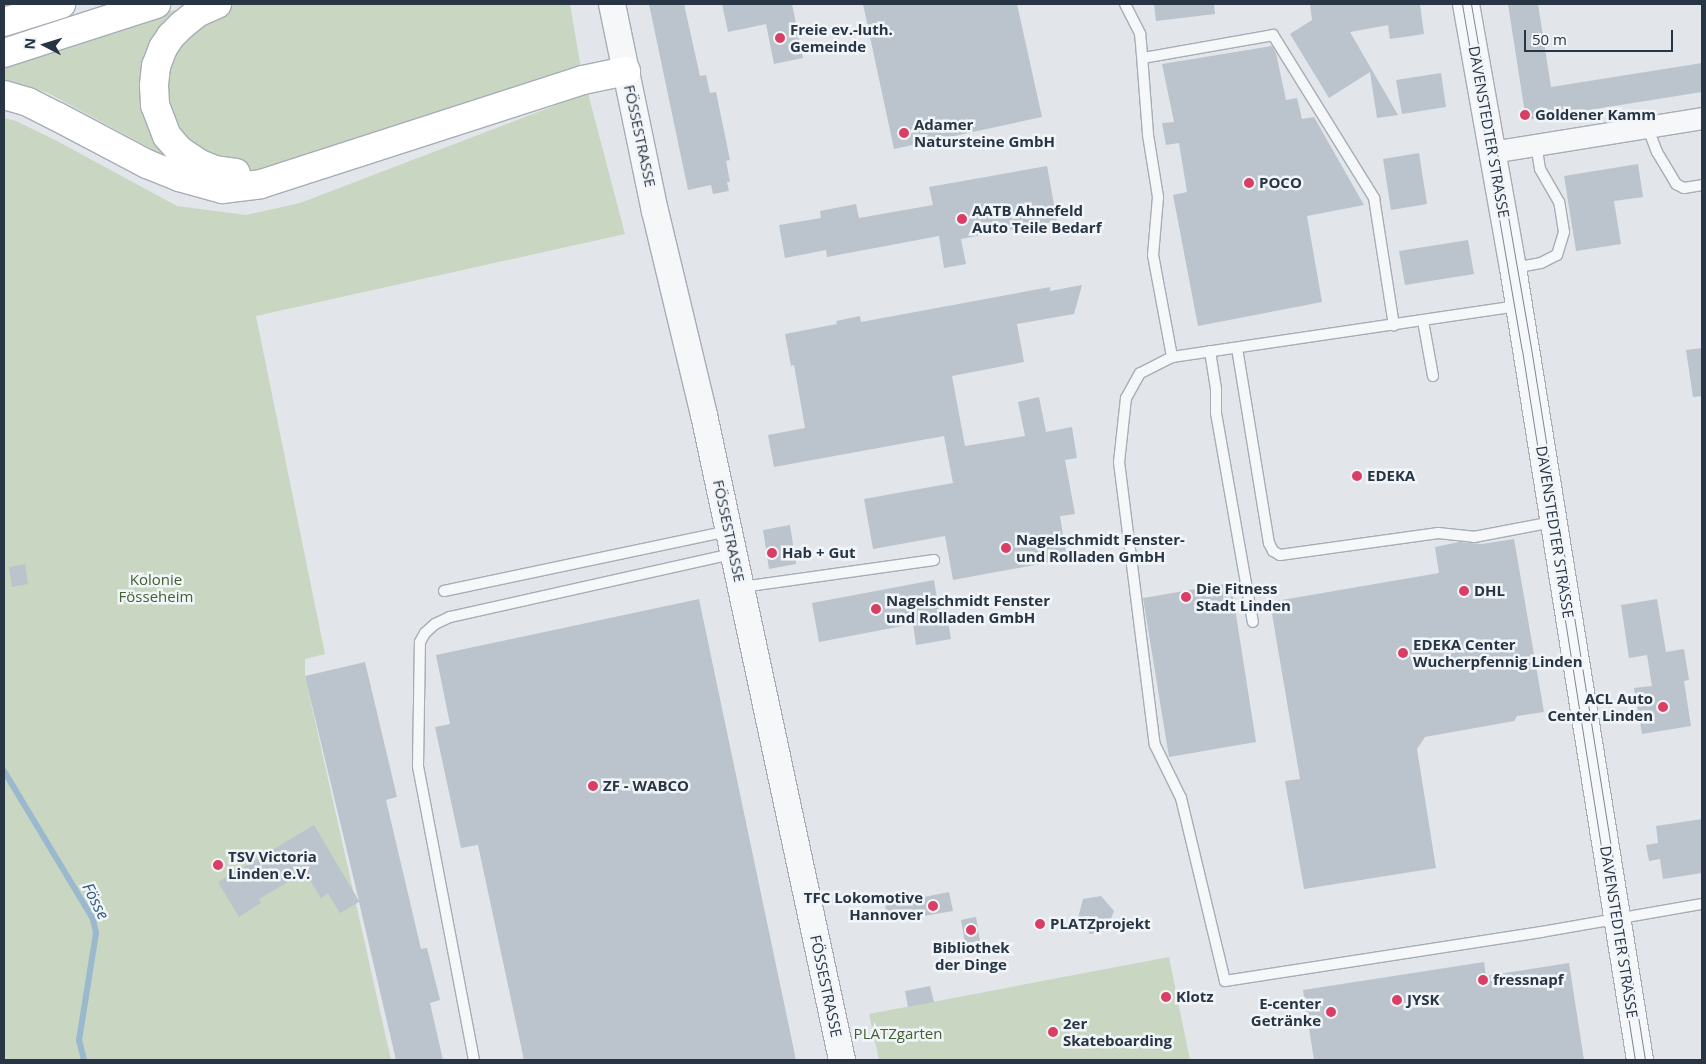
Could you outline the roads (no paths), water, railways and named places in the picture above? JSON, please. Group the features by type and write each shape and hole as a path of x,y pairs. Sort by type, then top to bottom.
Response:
{"highway":[{"path":"4,22 61,4"},
{"path":"4,53 156,4"},
{"path":"217,4 197,13 171,36 163,48 156,66 154,85 155,105 167,136 179,150 200,164 215,170 238,173 269,172 294,174"},
{"path":"4,95 28,102 147,164 195,182 222,189 261,184 583,80 626,71"}],"street":[{"name":"FÖSSESTRASSE","path":"612,4 655,211 704,415 842,1060"},
{"name":"DAVENSTEDTER STRASSE","path":"1466,4 1513,268 1640,1060"},
{"path":"1492,152 1702,118"}],"lane":[{"path":"1125,4 1140,34 1148,134 1158,197 1153,255 1172,357"},
{"path":"1143,58 1273,35 1374,198 1377,234 1394,324"},
{"path":"1647,126 1657,152 1676,184 1684,188 1702,185"},
{"path":"1513,268 1541,263 1557,255 1564,232 1559,202 1540,169 1536,144"},
{"path":"1519,306 1172,357 1140,373 1126,398 1119,462 1155,746 1181,798 1225,981 1541,932 1702,904"},
{"path":"1423,321 1433,376"},
{"path":"1237,348 1269,543 1273,551 1280,556 1438,533 1474,536 1553,522"},
{"path":"1210,352 1216,389 1216,413 1253,622"},
{"path":"444,591 731,542"},
{"path":"474,1060 418,766 420,642 424,633 435,624 450,617 731,542"},
{"path":"741,587 934,560"}],"waterway":[{"name":"Fösse","path":"4,771 93,919 96,933 79,1040 84,1060"}],"tram line":[{"path":"1462,4 1522,350 1635,1060"},
{"path":"1471,4 1531,348 1645,1060"}],"place":[{"name":"Freie ev.-luth. Gemeinde","path":"780,38"},
{"name":"Goldener Kamm","path":"1525,115"},
{"name":"Adamer Natursteine GmbH","path":"904,133"},
{"name":"POCO","path":"1249,183"},
{"name":"AATB Ahnefeld Auto Teile Bedarf","path":"962,219"},
{"name":"EDEKA","path":"1357,476"},
{"name":"Nagelschmidt Fenster- und Rolladen GmbH","path":"1006,548"},
{"name":"Hab + Gut","path":"772,553"},
{"name":"DHL","path":"1464,591"},
{"name":"Die Fitness Stadt Linden","path":"1186,597"},
{"name":"Nagelschmidt Fenster und Rolladen GmbH","path":"876,609"},
{"name":"EDEKA Center Wucherpfennig Linden","path":"1403,653"},
{"name":"ACL Auto Center Linden","path":"1663,707"},
{"name":"ZF - WABCO","path":"593,786"},
{"name":"TSV Victoria Linden e.V.","path":"218,865"},
{"name":"TFC Lokomotive Hannover","path":"933,906"},
{"name":"PLATZprojekt","path":"1040,924"},
{"name":"Bibliothek der Dinge","path":"971,930"},
{"name":"fressnapf","path":"1483,980"},
{"name":"Klotz","path":"1166,997"},
{"name":"JYSK","path":"1397,1000"},
{"name":"E-center Getränke","path":"1331,1012"},
{"name":"2er Skateboarding","path":"1053,1032"}],"park label":[{"name":"Kolonie Fösseheim","path":"156,588"},
{"name":"PLATZgarten","path":"898,1034"}]}
